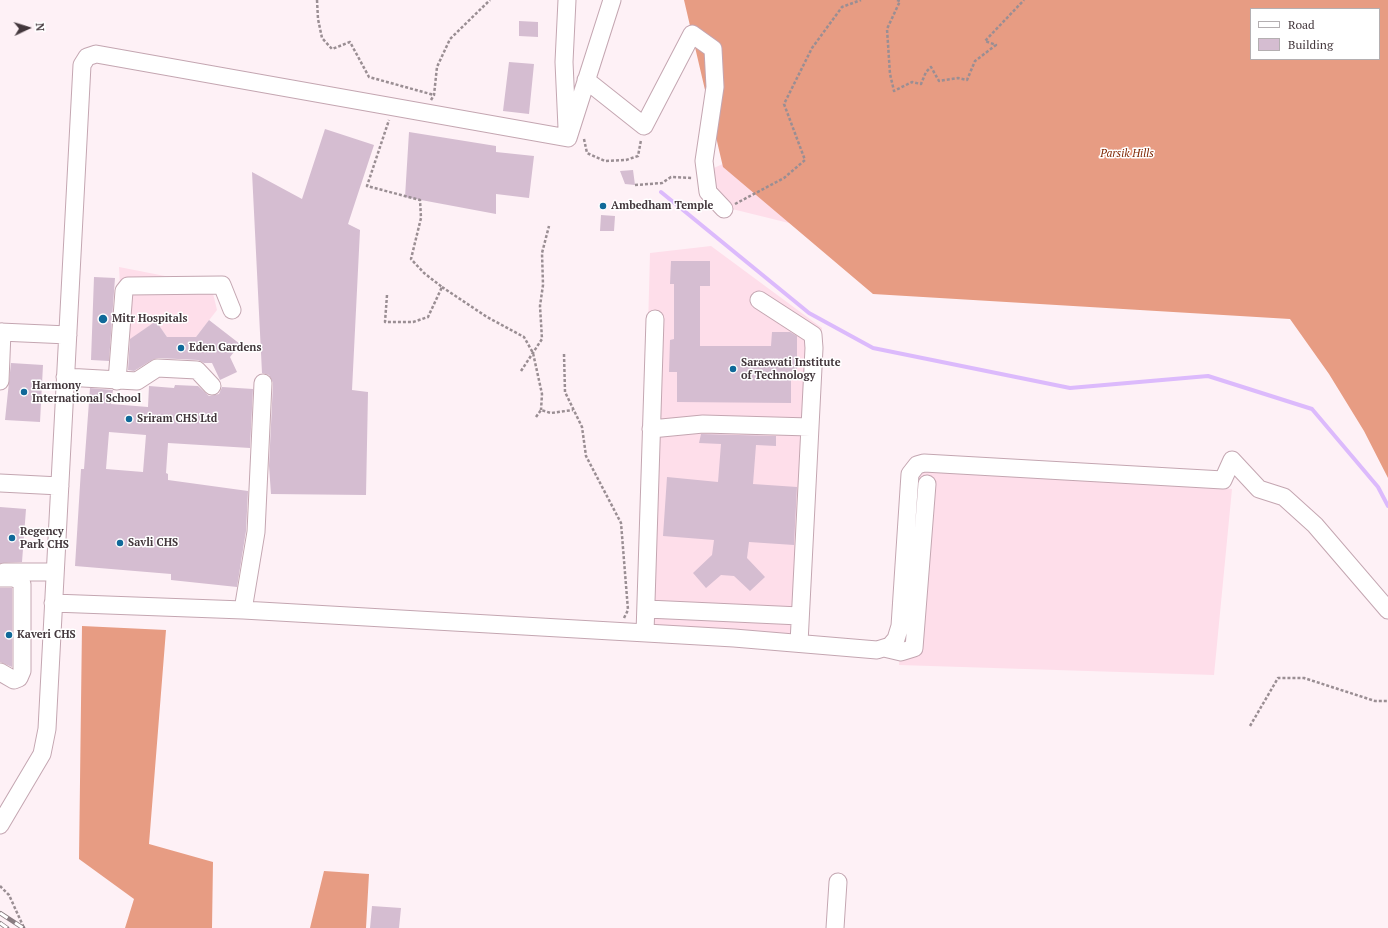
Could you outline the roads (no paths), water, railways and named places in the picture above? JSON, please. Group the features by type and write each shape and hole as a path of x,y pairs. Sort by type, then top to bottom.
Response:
{"street":[{"path":"567,0 564,62 575,138"},
{"path":"575,138 586,80 612,0"},
{"path":"586,80 644,126 692,34 713,50 716,87 704,161 708,192 724,210"},
{"path":"0,825 37,764 45,742 82,65 87,57 96,54 575,138"},
{"path":"117,381 124,291 128,286 222,285 232,310"},
{"path":"759,300 813,335 814,348 799,643"},
{"path":"646,632 655,319"},
{"path":"0,381 1,332 68,335"},
{"path":"65,377 137,381 157,368 197,370 212,386"},
{"path":"243,610 256,532 262,383"},
{"path":"651,429 703,424 810,427"},
{"path":"53,603 243,610 646,632 877,650 890,646 896,639 900,626 910,474 917,465 924,463 1222,480 1232,460 1259,489 1284,497 1315,525 1388,610"},
{"path":"0,483 60,486"},
{"path":"884,648 901,652 914,648 927,484"},
{"path":"0,572 54,572"},
{"path":"0,578 19,580 22,584 22,670 19,678 14,680 0,672"},
{"path":"647,610 800,616"},
{"path":"835,928 838,882"}],"waterway":[{"path":"661,192 809,313 873,348 1070,388 1208,376 1312,409 1378,487 1388,506"}],"railway":[{"path":"0,913 23,928"},
{"path":"0,923 7,928"}],"place":[{"name":"Ambedham Temple","path":"603,206"},
{"name":"Mitr Hospitals","path":"103,319"},
{"name":"Eden Gardens","path":"181,348"},
{"name":"Saraswati Institute of Technology","path":"733,369"},
{"name":"Harmony International School","path":"24,392"},
{"name":"Sriram CHS Ltd","path":"129,419"},
{"name":"Regency Park CHS","path":"12,538"},
{"name":"Savli CHS","path":"120,543"},
{"name":"Kaveri CHS","path":"9,635"}],"park label":[{"name":"Parsik Hills","path":"1127,154"}]}
